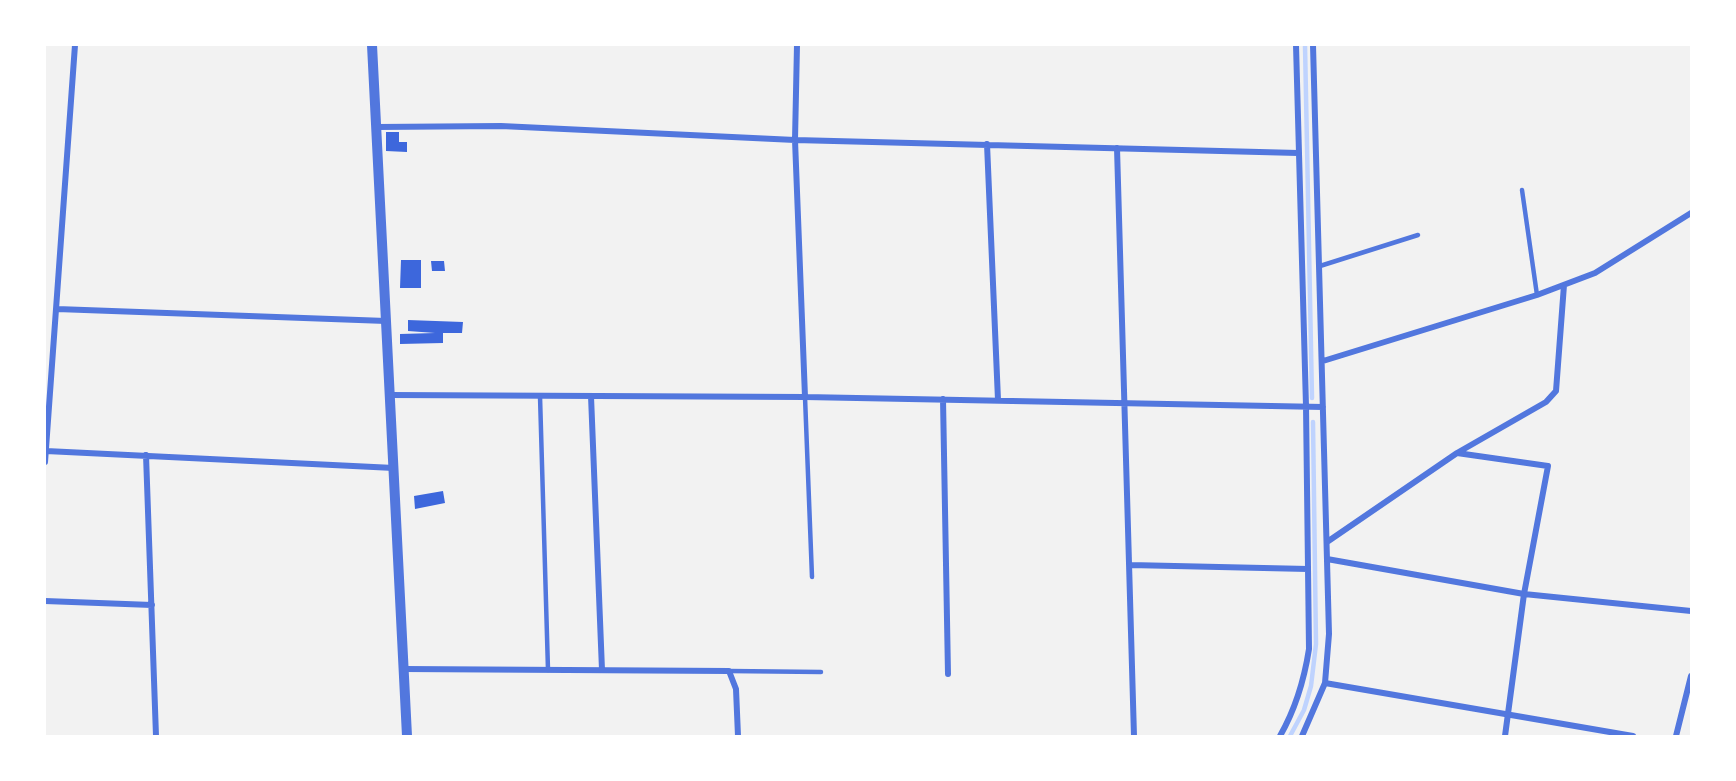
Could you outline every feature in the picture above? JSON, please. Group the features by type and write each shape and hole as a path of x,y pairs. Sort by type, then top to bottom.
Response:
{"street":[{"path":"45,462 75,45"},
{"path":"372,45 407,736"},
{"path":"797,45 795,140 805,397"},
{"path":"1280,736 1292,715 1304,678 1309,649 1306,406 1296,45"},
{"path":"1302,736 1325,683 1329,634 1323,361 1312,45"},
{"path":"376,127 501,126 795,140 1298,153"},
{"path":"987,144 998,400"},
{"path":"1116,148 1134,736"},
{"path":"1323,361 1537,295 1595,273 1691,213"},
{"path":"1327,543 1457,453 1546,402 1557,391 1564,285"},
{"path":"57,309 386,321"},
{"path":"390,395 805,397 1323,407"},
{"path":"591,396 602,670"},
{"path":"943,399 948,674"},
{"path":"46,452 394,468"},
{"path":"1457,453 1548,466 1524,594 1504,736"},
{"path":"146,455 156,736"},
{"path":"1327,559 1524,594 1691,611"},
{"path":"1130,565 1308,569"},
{"path":"45,601 152,605"},
{"path":"404,669 729,671 736,689 738,736"},
{"path":"1676,736 1691,676"},
{"path":"1325,683 1633,736"}],"lane":[{"path":"1522,190 1537,295"},
{"path":"1320,266 1418,235"},
{"path":"540,396 548,670"},
{"path":"805,397 813,577"},
{"path":"729,671 820,672"}],"building":[{"path":"386,132 399,132 399,142 407,142 407,152 386,151"},
{"path":"401,260 421,260 421,288 400,288"},
{"path":"431,261 444,261 445,271 432,271"},
{"path":"408,320 463,322 462,333 443,333 443,343 400,344 400,334 435,333 408,331"},
{"path":"443,491 445,503 415,509 414,496"}],"waterway":[{"path":"1305,45 1312,398"},
{"path":"1290,736 1304,710 1311,686 1316,644 1313,422"}]}
